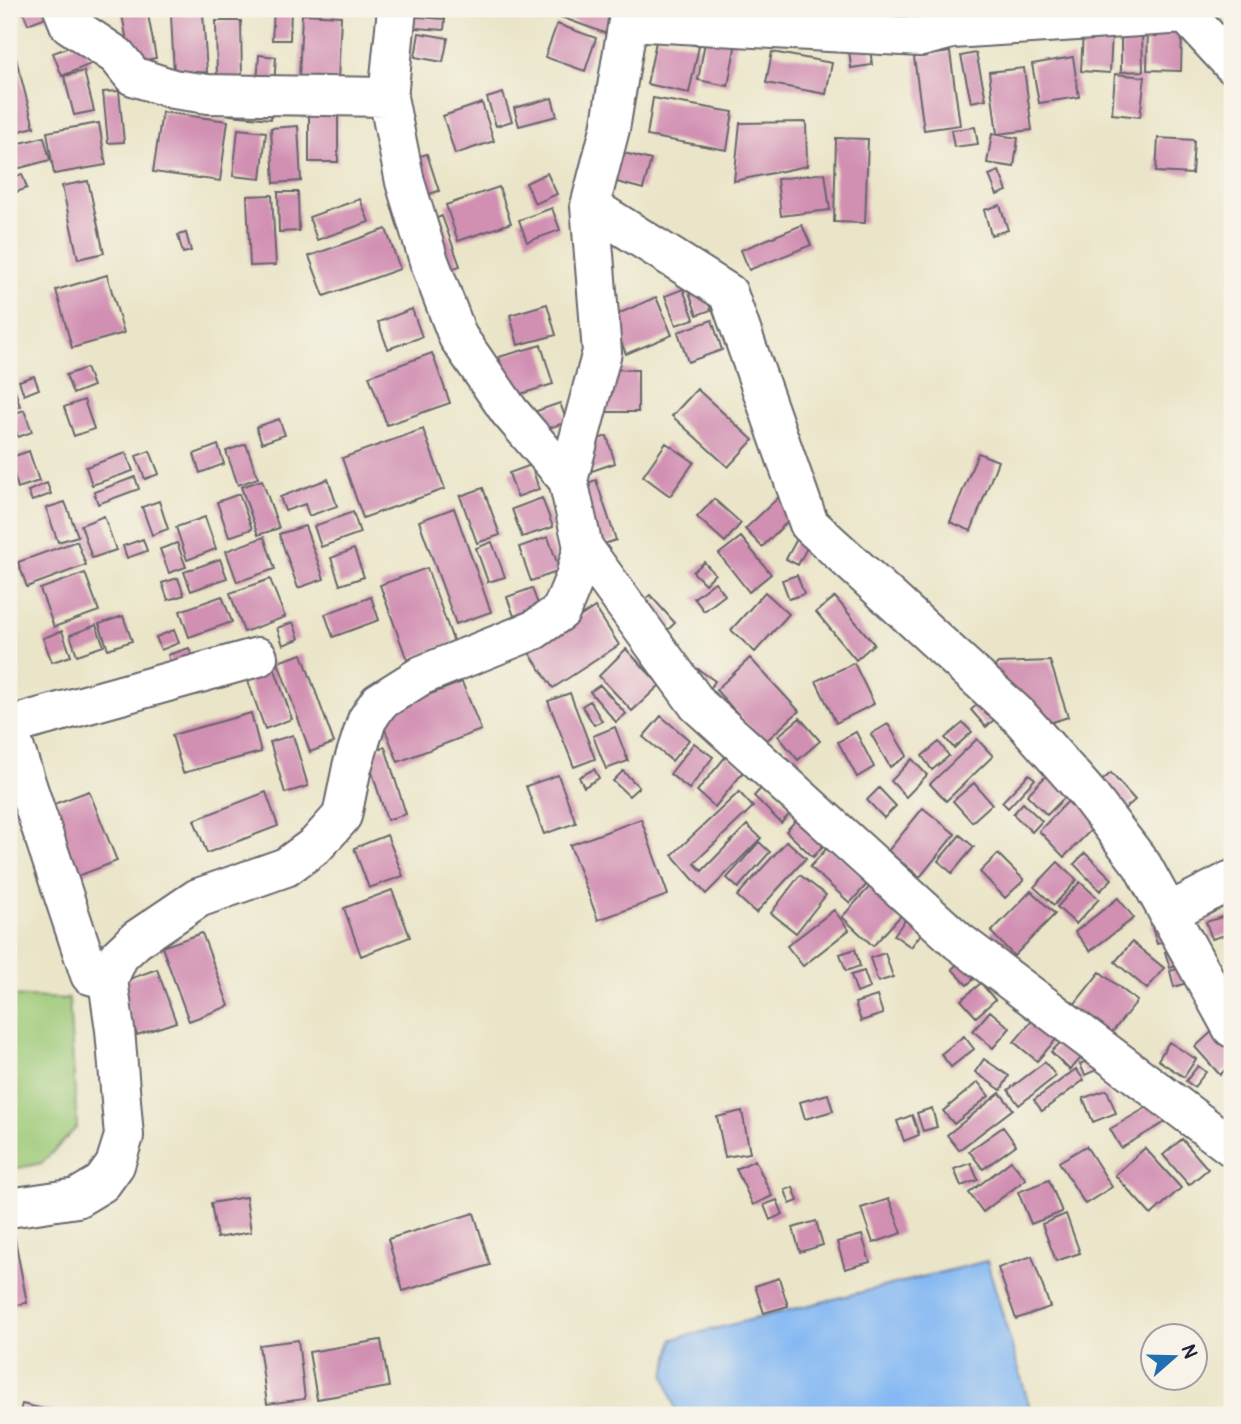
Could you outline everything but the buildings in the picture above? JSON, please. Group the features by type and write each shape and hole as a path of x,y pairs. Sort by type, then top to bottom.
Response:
{"street":[{"path":"63,9 69,24 117,56 133,76 173,89 208,94 388,97"},
{"path":"397,9 388,97 405,181 429,261 458,337 509,411 568,480"},
{"path":"1232,64 1186,11 952,29 921,37 630,15 610,129 590,206 602,352 568,480 583,547 698,705 958,941 1232,1147"},
{"path":"590,206 728,293 809,524 1019,716 1087,793 1134,855 1232,1028"},
{"path":"9,1208 77,1198 102,1183 115,1165 124,1136 108,980 119,956 136,940 198,898 286,867 316,845 342,816 352,767 368,720 379,702 422,675 534,630 561,611 575,577 583,547"},
{"path":"108,980 90,975 9,728 258,657"},
{"path":"1168,913 1232,880"}],"green space":[{"path":"9,996 69,999 77,1127 42,1163 9,1170"}],"water":[{"path":"987,1261 1032,1415 677,1415 665,1376 673,1339"}]}
